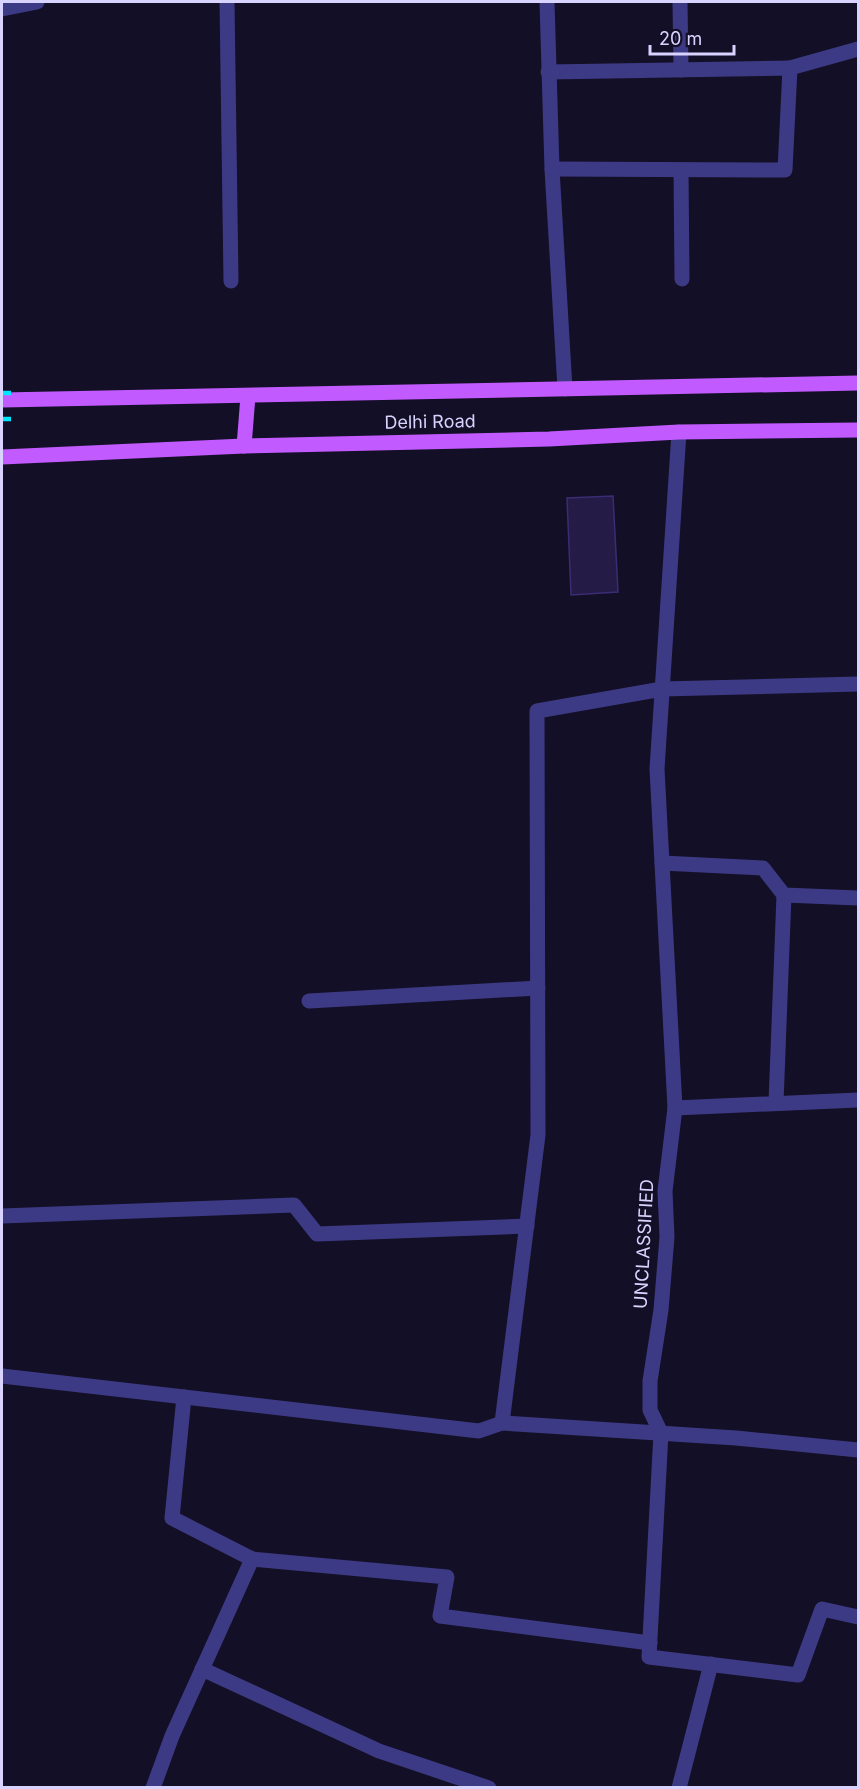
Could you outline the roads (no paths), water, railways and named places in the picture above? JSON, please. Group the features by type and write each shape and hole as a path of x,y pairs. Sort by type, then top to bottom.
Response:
{"main road":[{"name":"Delhi Road","path":"2,400 858,382"},
{"path":"244,446 248,396"},
{"name":"Delhi Road","path":"2,457 244,446 549,439 679,432 858,430"}],"street":[{"path":"2,9 37,2"},
{"path":"227,2 231,281"},
{"path":"547,2 552,169 565,389"},
{"path":"680,2 681,70"},
{"path":"548,72 790,68 858,49"},
{"path":"552,169 785,170 790,68"},
{"path":"681,170 682,279"},
{"name":"UNCLASSIFIED","path":"661,1433 650,1410 650,1381 661,1310 667,1237 665,1191 675,1108 657,769 679,432"},
{"path":"502,1424 538,1135 537,711 662,689 858,684"},
{"path":"662,863 763,868 784,895 776,1103"},
{"path":"784,895 858,898"},
{"path":"309,1001 538,988"},
{"path":"675,1108 858,1100"},
{"path":"2,1216 294,1205 317,1234 527,1226"},
{"path":"2,1376 479,1431 502,1424 661,1433 858,1450"},
{"path":"184,1397 172,1518 252,1559 447,1577 440,1616 650,1643"},
{"path":"661,1433 649,1657 798,1675 822,1609 858,1617"},
{"path":"153,1788 172,1736 252,1559"},
{"path":"679,1788 711,1664"},
{"path":"202,1669 379,1751 489,1788"}],"railway":[{"path":"2,393 15,393"},
{"path":"2,419 15,419"}]}
